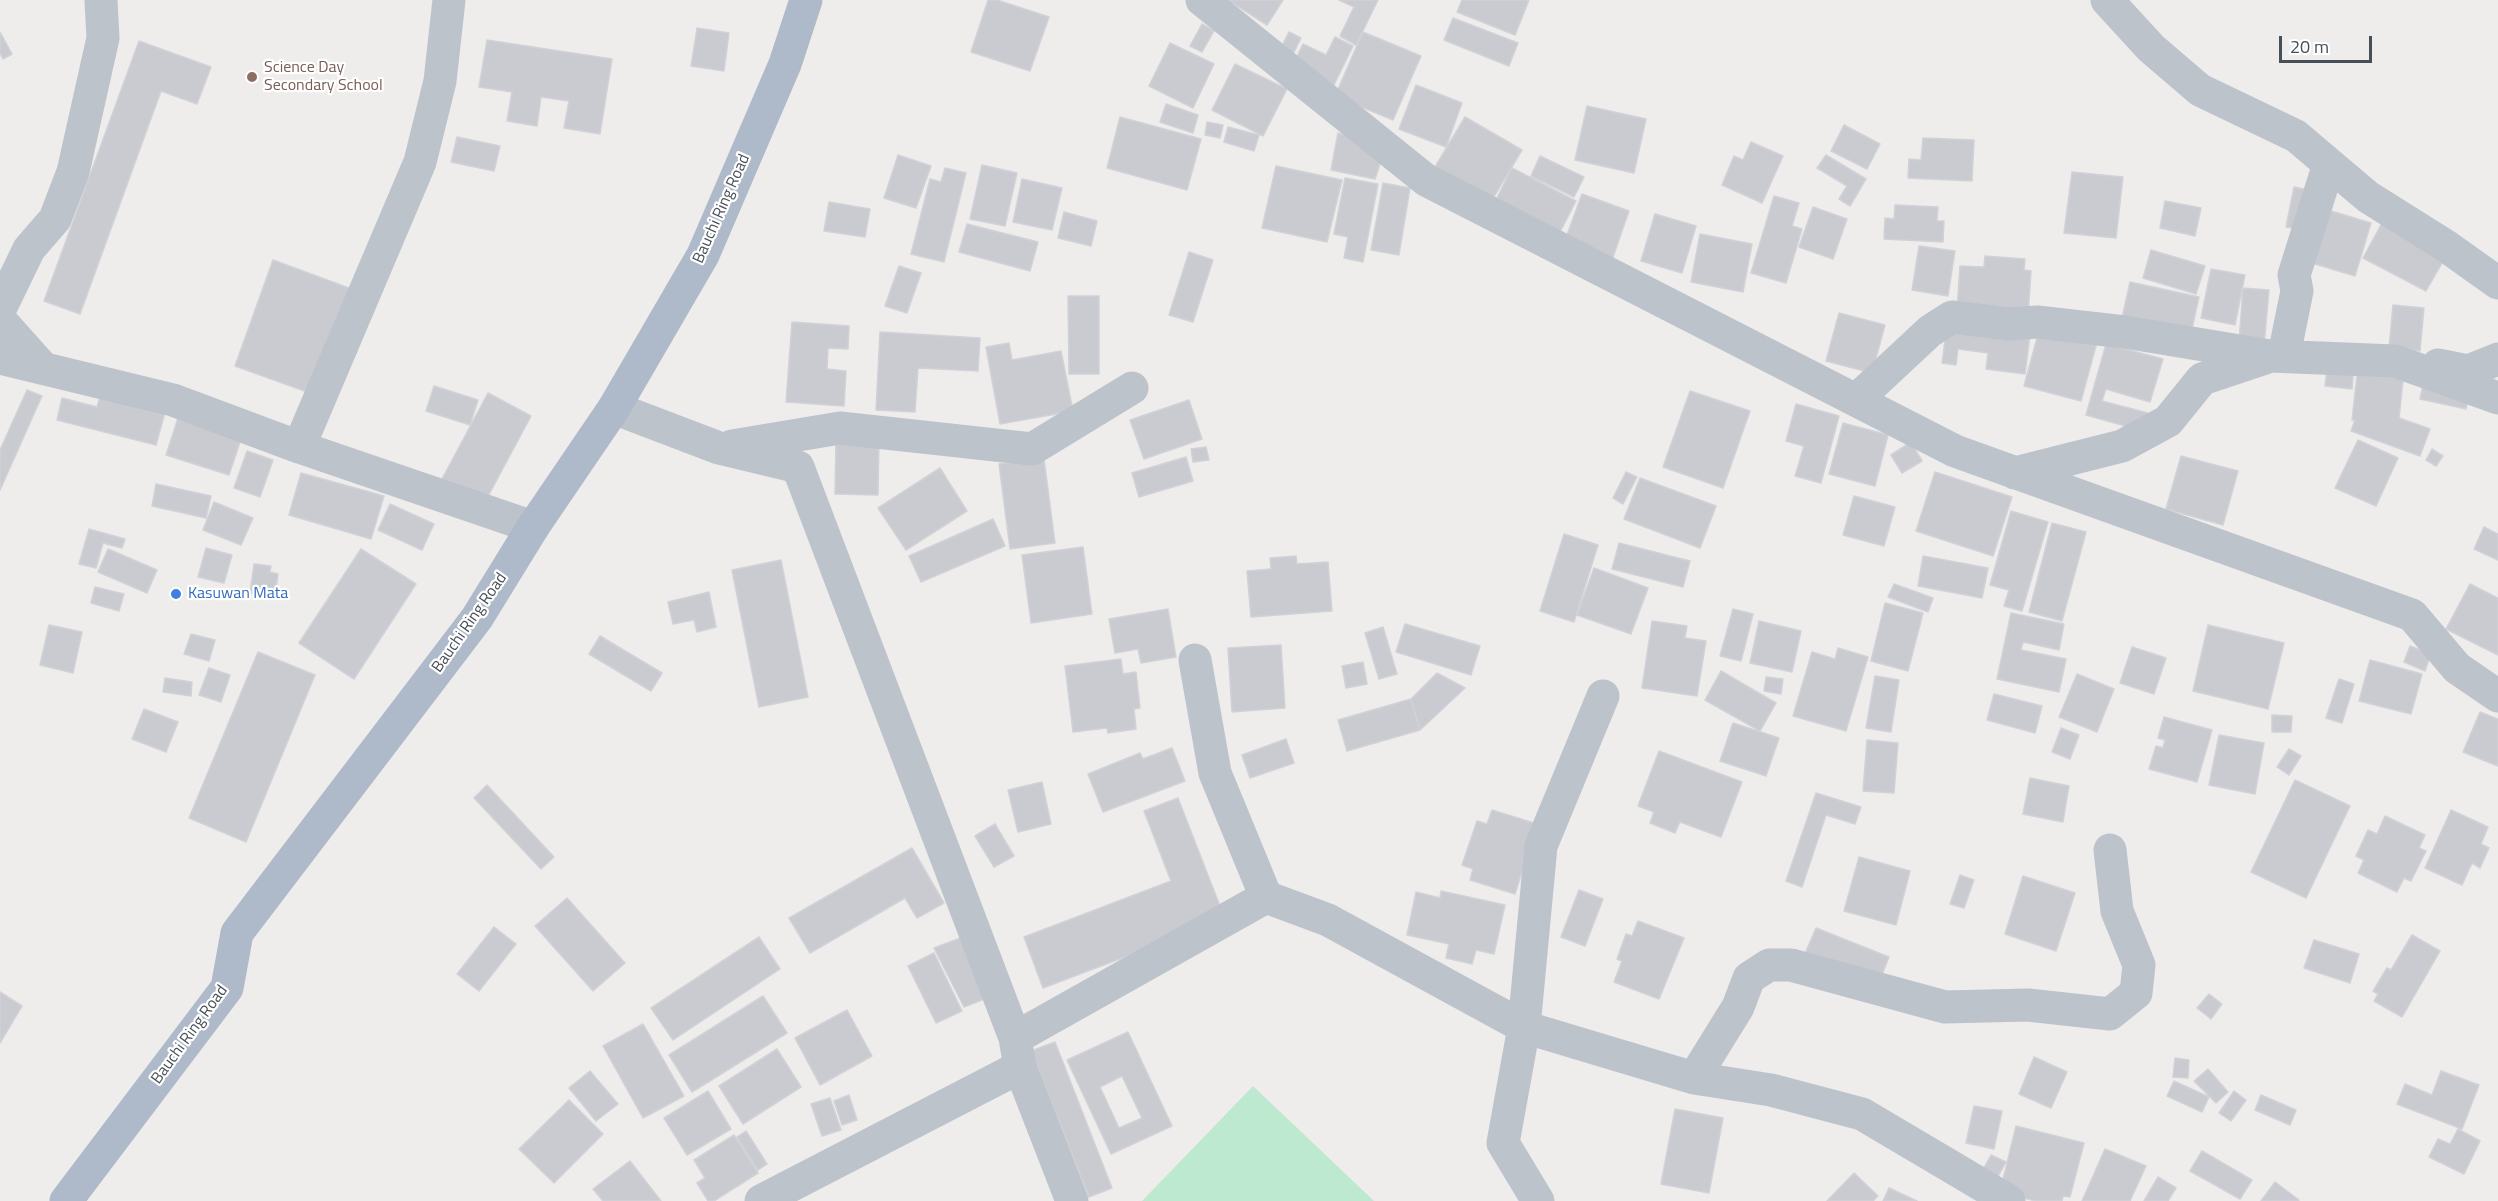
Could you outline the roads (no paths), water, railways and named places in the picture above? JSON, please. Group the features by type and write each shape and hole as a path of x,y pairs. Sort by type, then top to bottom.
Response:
{"main road":[{"name":"Bauchi Ring Road","path":"66,1201 227,988 237,933 477,618 533,527 614,408 703,255 785,64 806,0"}],"street":[{"path":"299,447 420,162 440,81 449,0"},
{"path":"1202,0 1426,180 1955,451 2412,615 2457,668 2498,696"},
{"path":"2107,0 2151,48 2200,90 2295,136 2368,198 2446,246 2498,283"},
{"path":"0,309 29,249 55,219 73,172 103,38 101,1"},
{"path":"2277,355 2297,291 2294,275 2329,164"},
{"path":"1856,400 1930,331 1952,317 2009,324 2037,322 2125,332 2277,355 2395,361 2498,398"},
{"path":"0,320 43,368"},
{"path":"2015,473 2122,446 2168,421 2202,379 2277,355 2357,350 2468,371 2498,359"},
{"path":"0,358 172,400 299,447 533,527"},
{"path":"719,448 840,428 1032,448 1132,388"},
{"path":"614,408 719,448 798,467 1071,1201"},
{"path":"1195,660 1215,773 1266,897 1328,920 1524,1028 1694,1078 1771,1090 1862,1114 2009,1201"},
{"path":"1538,1201 1503,1143 1524,1028 1541,846 1603,696"},
{"path":"1694,1078 1738,1007 1749,978 1769,965 1791,965 1945,1007 2028,1005 2110,1014 2136,993 2139,965 2117,911 2110,850"},
{"path":"761,1201 1017,1052 1266,897"}],"place":[{"name":"Science Day Secondary School","path":"252,77"},
{"name":"Kasuwan Mata","path":"176,594"}]}
